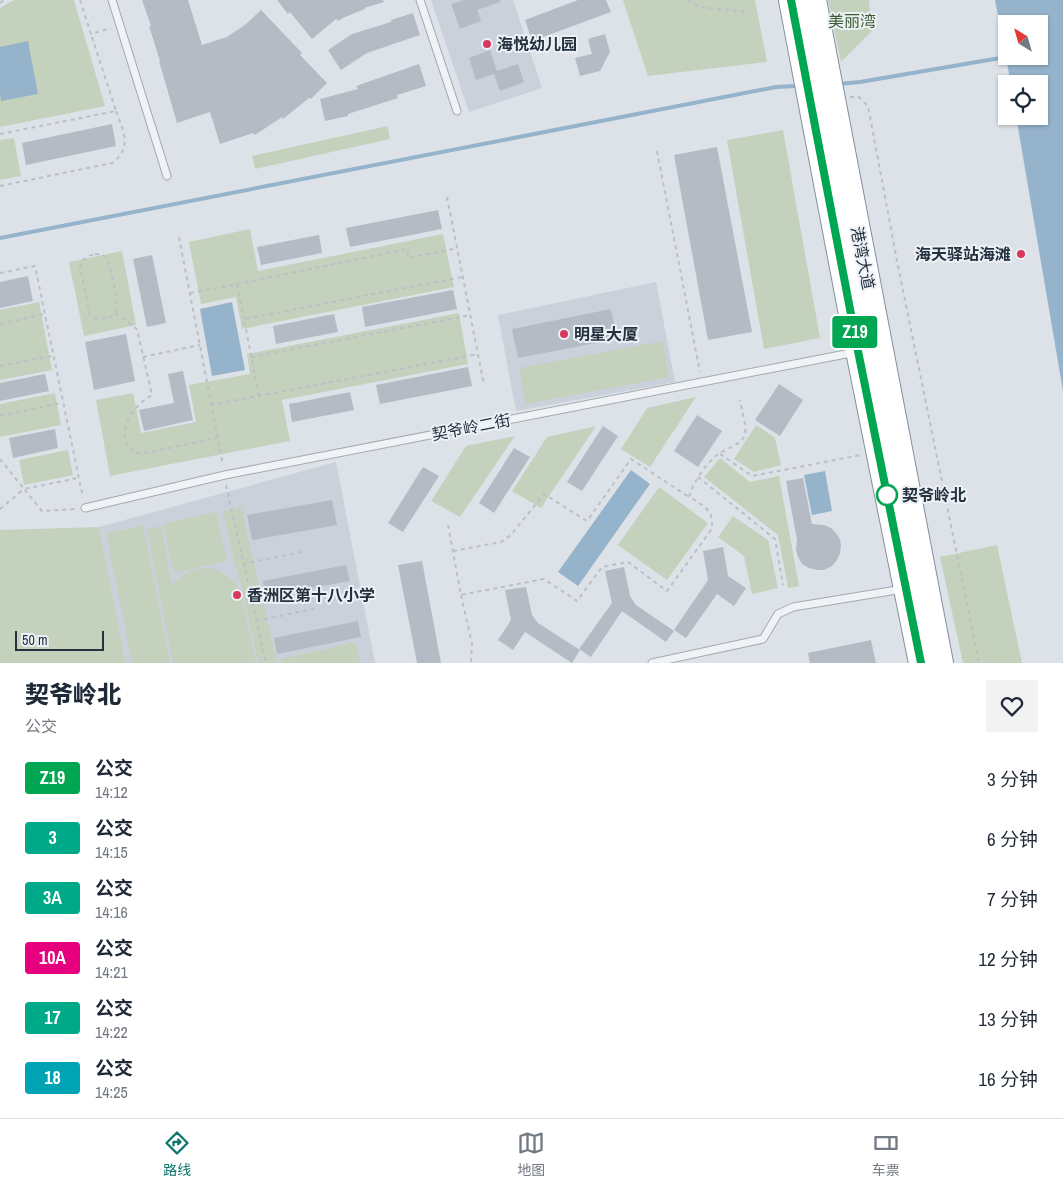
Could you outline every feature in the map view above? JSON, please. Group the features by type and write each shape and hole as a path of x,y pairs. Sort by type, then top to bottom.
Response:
{"highway":[{"name":"港湾大道","path":"791,0 830,100 941,663"},
{"name":"港湾大道","path":"814,0 816,67"},
{"name":"港湾大道","path":"830,100 858,351 921,663"}],"lane":[{"path":"112,0 167,176"},
{"path":"420,0 457,111"},
{"name":"契爷岭二街","path":"85,508 224,475 847,355 858,351"},
{"path":"652,663 763,639 778,614 793,607 906,588"}],"path":[{"path":"0,3 4,0"},
{"path":"0,186 112,162 119,158 124,150 125,141 116,110 80,0"},
{"path":"687,0 699,7 747,12"},
{"path":"91,34 120,25"},
{"path":"830,100 859,97 868,106 897,261 979,663"},
{"path":"0,134 116,110"},
{"path":"657,150 702,382"},
{"path":"447,197 484,385"},
{"path":"179,237 224,475 266,663"},
{"path":"190,293 407,249 409,258 458,248"},
{"path":"100,254 106,257 108,261 117,302 115,313 112,317 96,319 90,314 80,267 87,256 100,254"},
{"path":"0,273 34,266 85,508 42,512 0,459"},
{"path":"244,319 463,277"},
{"path":"237,284 259,396"},
{"path":"115,313 137,328 152,396 142,401 127,422 125,432 129,447 136,453 145,453 218,438"},
{"path":"0,324 44,314"},
{"path":"251,357 470,315"},
{"path":"143,357 200,345"},
{"path":"211,405 478,354"},
{"path":"0,366 53,356"},
{"path":"690,497 692,487 698,477 717,455 744,437 745,431 740,400"},
{"path":"0,416 62,403"},
{"path":"720,454 752,476 866,454"},
{"path":"453,551 501,542 511,535 544,494 587,521 632,459 705,506 709,511 712,524 711,530 667,591 628,562 602,567 577,601 544,579 461,595"},
{"path":"698,477 775,539 783,585"},
{"path":"0,509 24,489 78,478"},
{"path":"448,525 472,644 471,663"},
{"path":"243,564 306,551"},
{"path":"256,621 317,608"}],"shaded area":[{"name":"海悦幼儿园","path":"431,0 513,0 542,88 469,112"},
{"path":"656,282 675,382 516,411 498,315"},
{"name":"香洲区第十八小学","path":"336,462 375,663 126,663 99,527"}],"green space":[{"path":"14,0 74,0 105,106 0,127 0,8"},
{"path":"623,0 755,0 767,62 648,76"},
{"name":"美丽湾","path":"828,0 869,0 872,31 841,62"},
{"path":"388,126 390,139 255,169 252,156"},
{"path":"783,130 820,338 764,349 727,140"},
{"path":"14,138 21,176 0,180 0,140"},
{"path":"250,229 258,271 443,234 454,287 242,329 236,297 201,304 189,242"},
{"path":"122,251 136,325 84,336 69,262"},
{"path":"39,302 52,370 0,380 0,310"},
{"path":"459,313 468,364 282,400 290,441 110,476 96,400 133,393 141,433 196,422 189,385 250,374 247,354"},
{"path":"663,341 669,377 526,404 519,368"},
{"path":"55,393 61,425 0,437 0,404"},
{"path":"696,397 650,467 621,449 647,408"},
{"path":"756,425 775,438 781,465 754,472 734,459"},
{"path":"596,426 541,508 512,491 547,437"},
{"path":"515,436 460,517 431,501 466,446"},
{"path":"68,450 73,475 24,485 19,460"},
{"path":"720,458 750,482 779,476 799,586 788,588 778,535 704,477"},
{"path":"659,487 708,523 667,580 618,545"},
{"path":"241,507 277,663 258,663 241,583 236,569 223,511"},
{"path":"216,512 227,561 174,573 163,524"},
{"path":"733,516 768,540 778,588 752,594 744,556 718,537"},
{"path":"143,526 170,663 132,663 106,533"},
{"path":"161,526 172,584 191,571 205,568 220,571 236,584 243,602 256,663 173,663 147,529"},
{"path":"99,527 126,663 0,663 0,530"},
{"path":"997,545 1022,663 963,663 940,557"},
{"path":"355,642 360,663 282,663 281,659"}],"water":[{"path":"995,0 1063,0 1063,391 1018,125 1048,125 1048,75 1009,75 1007,65 1048,65 1048,15 998,16"},
{"path":"28,41 38,94 1,101 0,47"},
{"path":"232,302 245,370 212,376 200,309"},
{"path":"631,470 650,484 578,586 558,572"},
{"path":"825,471 832,511 812,515 804,475"}],"building":[{"path":"142,0 188,0 202,45 227,37 246,24 261,10 302,53 300,55 327,83 311,99 309,98 283,119 282,117 255,135 253,133 220,144 210,112 177,123 149,26 151,26"},
{"path":"277,0 383,0 384,2 364,8 338,21 336,19 312,39 290,12 288,14"},
{"path":"464,0 500,0 500,2 477,10 481,21 460,29 451,4"},
{"path":"578,0 606,0 611,12 532,41 525,20"},
{"path":"413,13 420,35 367,53 341,70 328,50 352,34"},
{"path":"605,34 610,52 600,71 580,76 575,58 592,54 588,39"},
{"path":"490,50 497,71 518,64 524,82 500,91 494,74 476,80 469,58"},
{"path":"419,64 426,86 397,95 398,98 348,114 348,116 325,121 320,99 358,89 356,86"},
{"path":"112,124 116,146 26,165 22,143"},
{"path":"717,147 752,332 708,340 674,155"},
{"path":"438,210 442,229 350,247 346,228"},
{"path":"319,235 322,253 261,265 257,247"},
{"path":"152,255 166,323 147,327 133,259"},
{"path":"28,276 33,301 0,308 0,282"},
{"path":"453,290 457,309 365,327 362,307"},
{"name":"明星大厦","path":"611,309 617,339 518,358 512,329"},
{"path":"334,314 338,332 276,344 273,326"},
{"path":"126,334 135,381 94,390 85,342"},
{"path":"468,367 472,386 380,404 376,385"},
{"path":"183,371 193,420 144,431 139,410 174,403 168,374"},
{"path":"45,374 49,391 0,401 0,383"},
{"path":"779,384 803,400 780,436 755,420"},
{"path":"350,392 354,410 292,422 289,404"},
{"path":"697,415 722,431 698,467 674,451"},
{"path":"603,426 618,436 582,491 567,482"},
{"path":"55,429 58,448 13,458 9,438"},
{"path":"514,448 530,457 494,513 479,503"},
{"path":"423,467 439,476 403,532 388,523"},
{"path":"803,478 812,524 831,528 840,539 840,553 837,560 832,566 824,570 809,568 802,564 796,550 797,540 786,481"},
{"path":"332,500 337,525 252,540 247,515"},
{"path":"723,547 728,576 746,588 734,606 717,594 686,638 674,630 708,580 703,551"},
{"path":"422,561 441,663 417,663 398,565"},
{"path":"346,565 350,581 266,597 263,581"},
{"path":"624,567 630,596 636,605 674,631 666,642 622,611 591,657 579,649 612,603 605,571"},
{"path":"526,587 532,615 538,623 580,650 572,663 525,632 513,650 498,640 511,620 505,590"},
{"path":"358,621 361,637 277,654 274,638"},
{"path":"871,640 876,663 810,663 808,653"}],"waterway":[{"path":"838,84 860,82 998,58"},
{"path":"0,238 776,87 798,86"}],"bus line":[{"name":"Z19","path":"791,0 858,351 921,663"}],"place":[{"name":"海悦幼儿园","path":"487,44"},
{"name":"海天驿站海滩","path":"1021,254"},
{"name":"明星大厦","path":"564,334"},
{"name":"契爷岭北","path":"887,495"},
{"name":"香洲区第十八小学","path":"237,595"}]}
